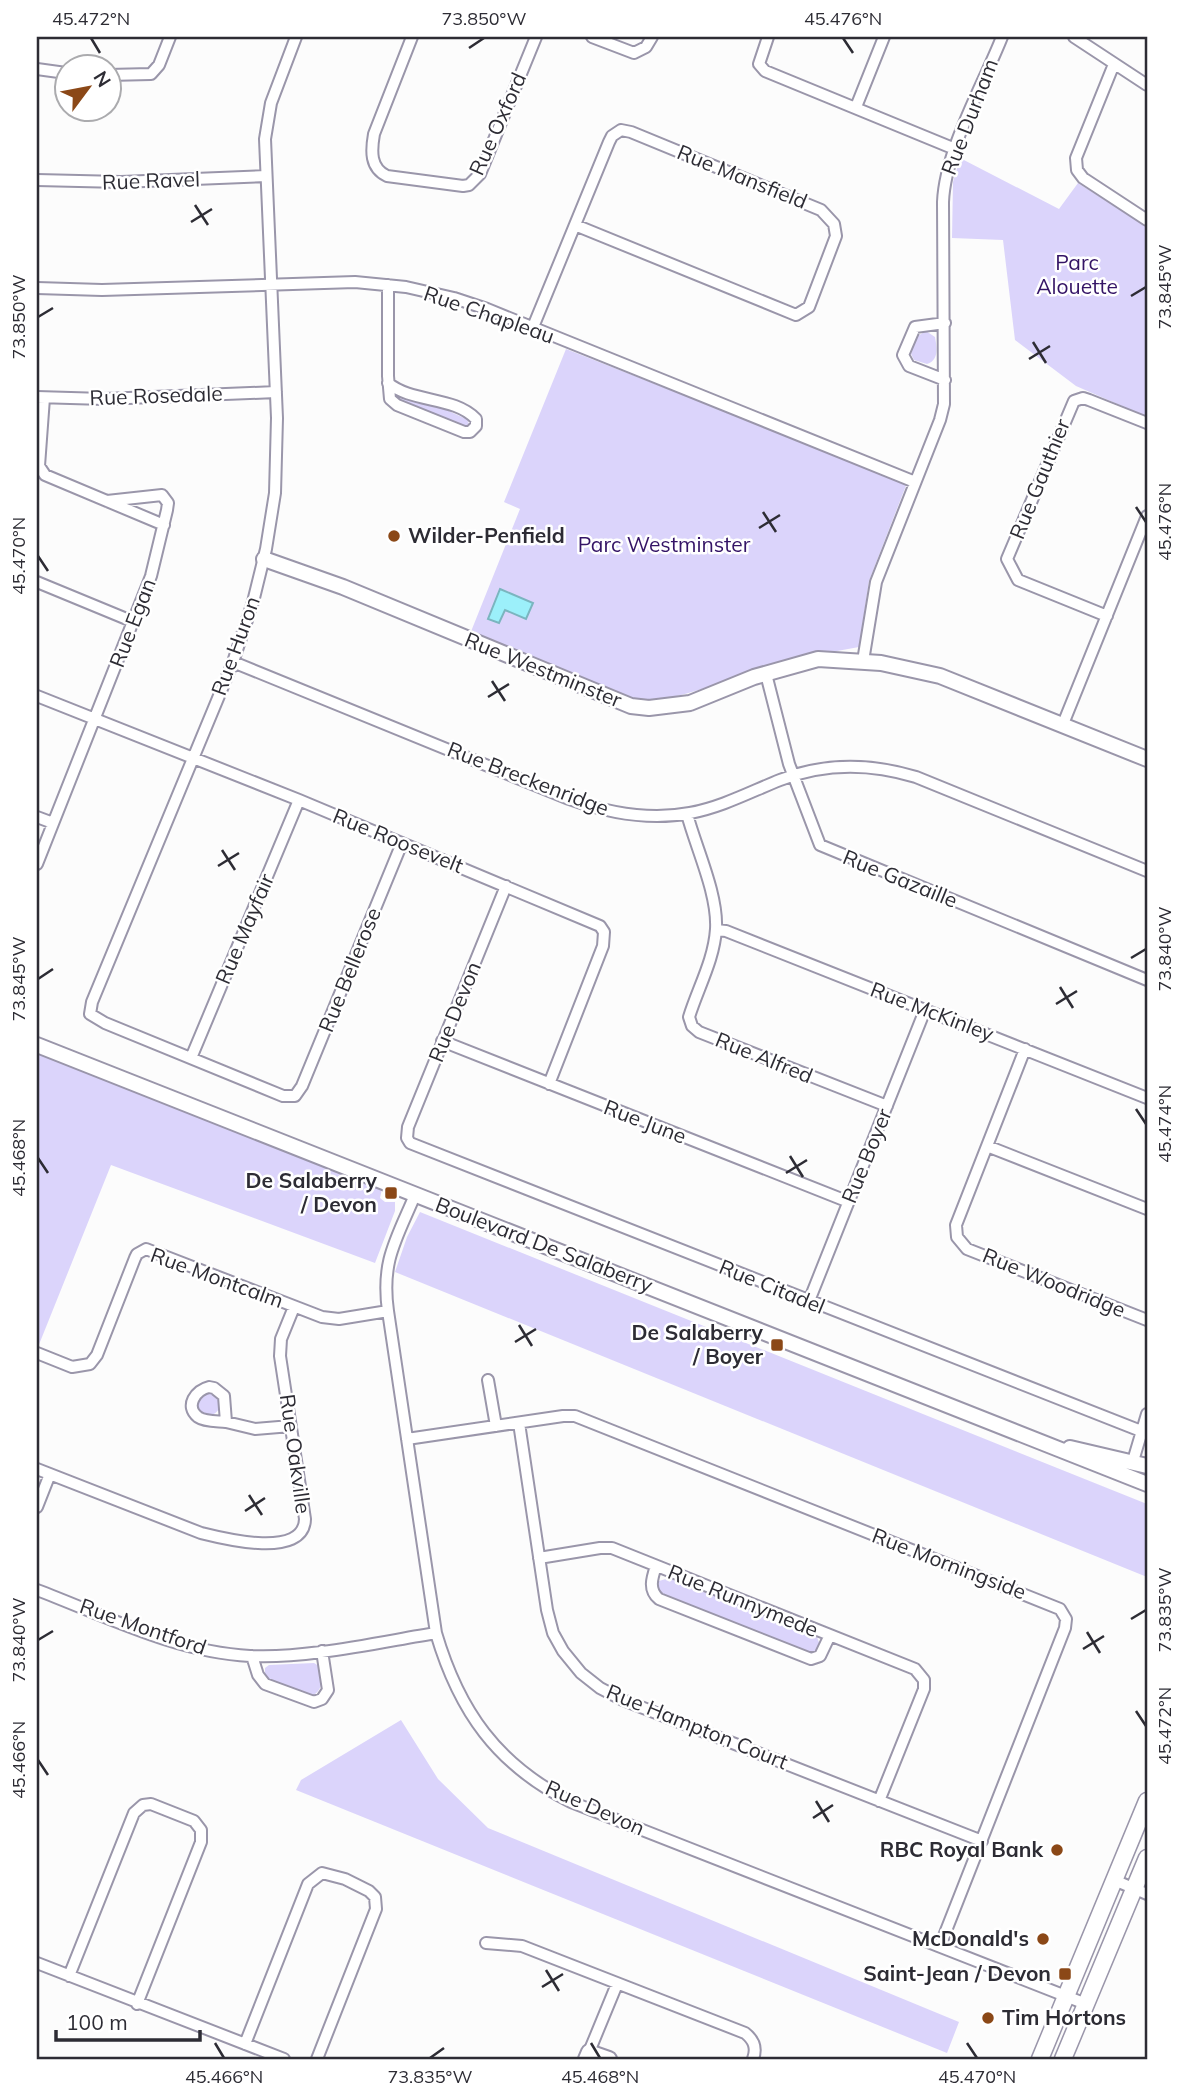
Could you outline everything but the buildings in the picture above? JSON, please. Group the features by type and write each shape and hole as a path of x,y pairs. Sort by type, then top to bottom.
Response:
{"main road":[{"path":"1040,2059 1147,1801"},
{"path":"1063,2059 1142,1883 1147,1858"}],"street":[{"path":"122,75 150,74 156,70 170,37"},
{"name":"Rue Huron","path":"295,1096 283,1096 104,1023 91,1016 89,1011 233,662 264,559 275,481 276,392 266,176 267,121 296,37"},
{"name":"Rue Oxford","path":"412,37 373,134 374,166 387,176 463,186 480,174 536,37"},
{"path":"592,37 634,53 646,47 652,37"},
{"path":"768,37 759,64 765,71 954,149"},
{"path":"856,107 884,37"},
{"name":"Rue Durham","path":"863,662 876,582 940,419 945,380 943,190 954,149 1002,37"},
{"path":"1074,37 1147,85"},
{"path":"1114,64 1075,164 1083,178 1147,220"},
{"name":"Rue Mansfield","path":"533,327 575,225 612,136 621,130 821,210 834,225 836,236 809,307 796,315 575,225"},
{"name":"Rue Ravel","path":"37,180 121,182 266,176"},
{"name":"Rue Chapleau","path":"37,288 102,290 342,282 388,285 454,298 533,327 915,482"},
{"path":"388,285 388,383 390,399 397,405 464,432 470,432 476,426 476,419 471,414 445,403 401,391 388,383"},
{"path":"945,323 915,327 903,355 909,366 945,380"},
{"name":"Rue Rosedale","path":"40,397 104,399 276,392"},
{"name":"Rue Egan","path":"40,397 41,471 49,478 164,525"},
{"name":"Rue Gauthier","path":"1107,616 1018,580 1007,559 1070,405 1074,401 1083,398 1147,423"},
{"name":"Rue Egan","path":"37,864 151,576 168,503 162,495 107,501"},
{"path":"1063,724 1147,516"},
{"name":"Rue Westminster","path":"264,559 343,587 631,706 677,706 766,674 818,659 863,662 929,672 1147,759"},
{"path":"37,582 134,622"},
{"name":"Rue Breckenridge","path":"233,662 591,807 639,816 687,814 736,801 794,776 846,765 897,771 1147,871"},
{"name":"Rue Gazaille","path":"766,674 794,776 814,835 824,848 1147,980"},
{"name":"Rue Roosevelt","path":"37,696 299,800 595,923 604,932 603,946 549,1084"},
{"name":"Rue Mayfair","path":"191,1058 299,800"},
{"name":"Rue Alfred","path":"687,814 711,896 716,930 709,963 689,1017 694,1029 887,1106"},
{"path":"37,817 53,823"},
{"name":"Rue Bellerose","path":"295,1096 302,1086 402,843"},
{"name":"Rue Devon","path":"407,1138 406,1132 506,886"},
{"name":"Rue McKinley","path":"716,930 726,931 1147,1098"},
{"name":"Rue Boyer","path":"809,1301 925,1010"},
{"name":"Rue June","path":"442,1041 849,1202"},
{"name":"Boulevard De Salaberry","path":"37,1045 1147,1484"},
{"name":"Rue Woodridge","path":"1025,1049 956,1225 957,1237 963,1246 1147,1320"},
{"name":"Rue Citadel","path":"407,1138 416,1147 1141,1432"},
{"path":"987,1146 1147,1209"},
{"name":"Rue Devon","path":"415,1195 387,1267 385,1285 436,1633 451,1680 476,1724 506,1758 537,1783 583,1806 1086,2004"},
{"name":"Rue Montcalm","path":"37,1353 72,1367 86,1366 93,1361 135,1258 146,1250 294,1307 334,1319 388,1311"},
{"name":"Rue Oakville","path":"37,1469 201,1533 241,1542 289,1541 303,1532 305,1519 280,1348 294,1307"},
{"path":"488,1380 496,1426"},
{"path":"1140,1463 1141,1432 1147,1415"},
{"name":"Rue Morningside","path":"407,1439 575,1416 1060,1609 1066,1619 1065,1628 940,1946"},
{"path":"226,1422 255,1429 291,1426"},
{"name":"Rue Hampton Court","path":"519,1423 547,1610 557,1642 571,1662 600,1689 982,1841"},
{"name":"Boulevard De Salaberry","path":"1052,1445 1140,1463"},
{"path":"37,1507 50,1474"},
{"name":"Rue Runnymede","path":"539,1558 606,1548 915,1669 924,1680 923,1689 879,1801"},
{"name":"Rue Runnymede","path":"656,1566 652,1586 653,1592 660,1600 811,1659 820,1656 830,1635"},
{"name":"Rue Montford","path":"37,1590 177,1644 214,1652 252,1656 322,1651 436,1633"},
{"path":"252,1656 258,1675 265,1684 314,1702 322,1699 328,1690 322,1651"},
{"path":"69,1976 134,1813 143,1805 152,1804 194,1821 201,1830 201,1842 137,2004"},
{"path":"245,2044 308,1884 326,1873 369,1891 374,1897 376,1909 317,2059"},
{"path":"1117,1873 1142,1883"},
{"path":"1117,1873 1142,1883"},
{"path":"486,1943 522,1946 745,2033 754,2043 753,2059"},
{"path":"37,1963 284,2059"},
{"path":"608,2059 587,2055 617,1984"}],"green space":[{"name":"Parc Alouette","path":"960,158 1059,209 1078,183 1147,227 1147,417 1076,386 1015,340 1003,240 952,238 953,182"},
{"path":"926,331 935,337 937,349 934,360 927,364 914,360 911,354 916,337"},
{"name":"Parc Westminster","path":"566,349 907,483 869,581 859,647 762,667 679,696 644,701 626,700 470,634 520,509 504,502"},
{"path":"397,398 433,405 467,419 469,424 465,426"},
{"path":"37,1053 382,1189 380,1198 385,1202 395,1202 395,1211 375,1263 111,1165 38,1347"},
{"path":"420,1212 1147,1504 1147,1577 395,1272 407,1237"},
{"path":"209,1393 217,1396 220,1404 217,1412 209,1415 201,1412 198,1404 201,1396"},
{"path":"669,1578 817,1637 820,1645 818,1650 809,1652 661,1593 658,1589 659,1581"},
{"path":"314,1663 319,1666 321,1682 320,1689 314,1695 271,1681 265,1675 265,1668 269,1665"},
{"path":"401,1720 438,1779 488,1828 959,2022 947,2053 296,1790 301,1780"}],"water":[{"path":"500,589 533,603 526,619 505,610 499,623 488,619"}],"place":[{"name":"Wilder-Penfield","path":"394,536"},
{"name":"De Salaberry / Devon","path":"391,1193"},
{"name":"De Salaberry / Boyer","path":"777,1345"},
{"name":"RBC Royal Bank","path":"1057,1850"},
{"name":"McDonald's","path":"1043,1939"},
{"name":"Saint-Jean / Devon","path":"1065,1974"},
{"name":"Tim Hortons","path":"988,2018"}]}
